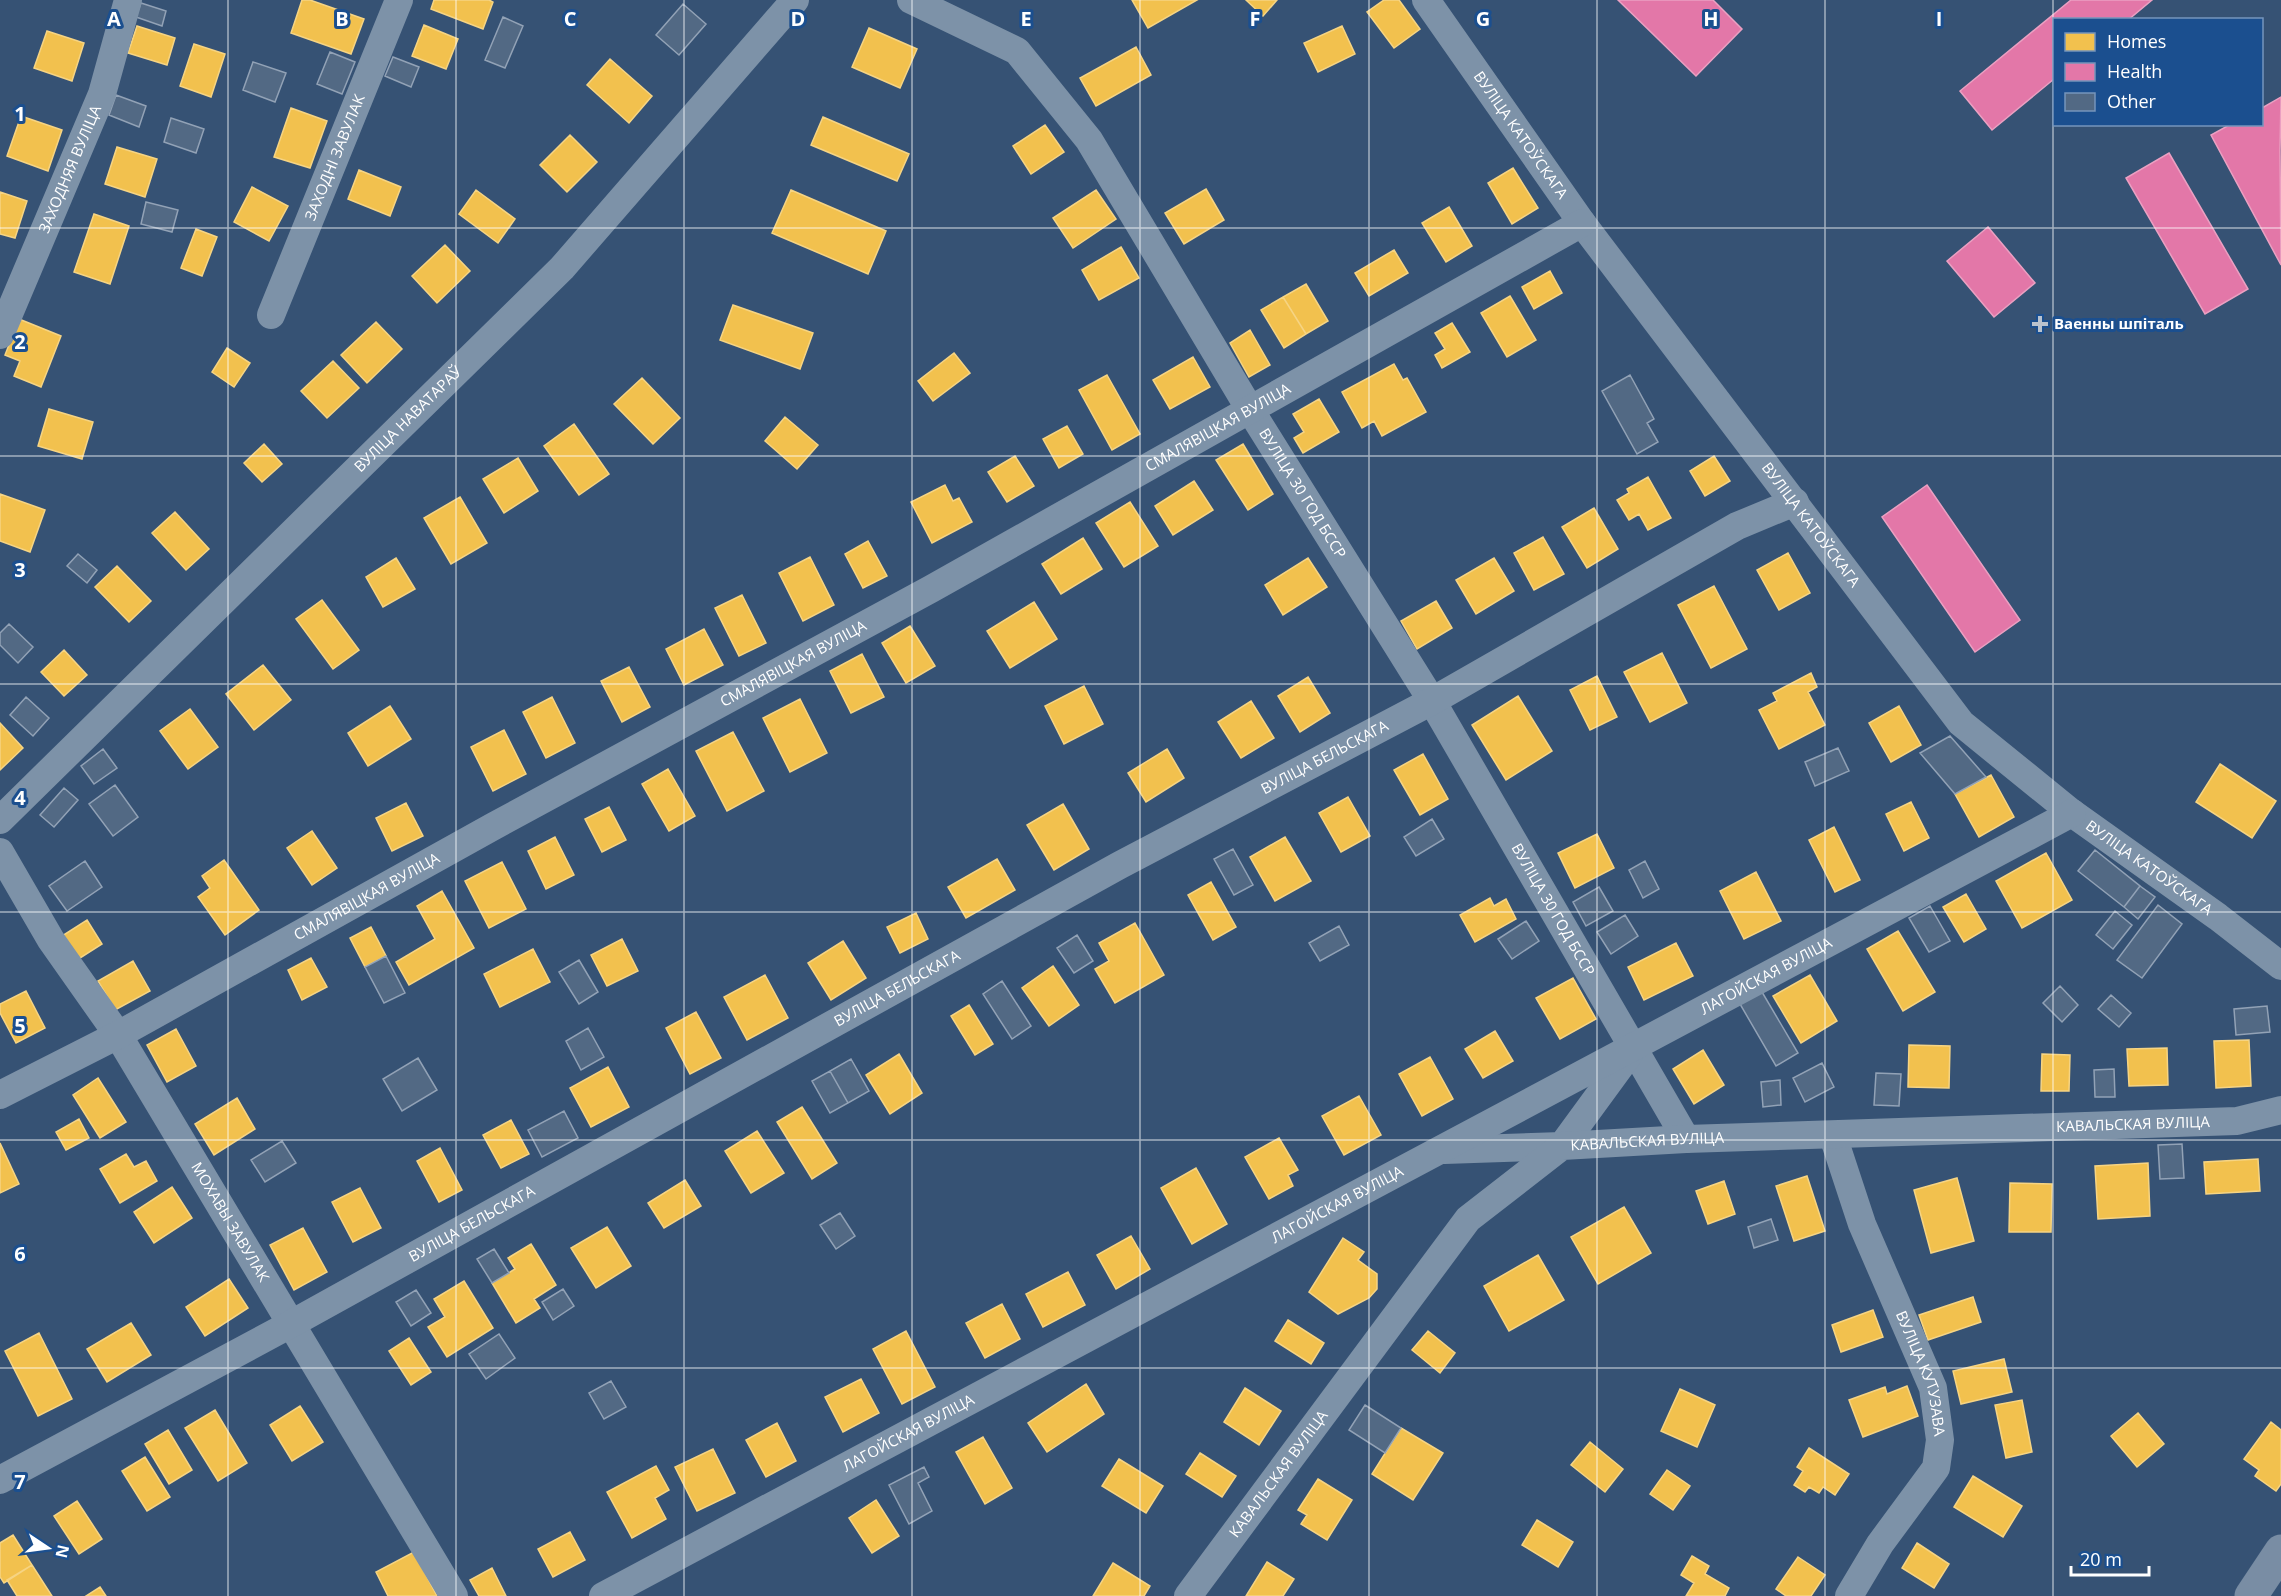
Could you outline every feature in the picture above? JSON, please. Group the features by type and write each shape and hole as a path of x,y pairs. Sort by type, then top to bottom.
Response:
{"main road":[{"path":"2251,1596 2281,1551"}],"street":[{"name":"ЗАХОДНЯЯ ВУЛІЦА","path":"0,335 102,94 128,0"},
{"name":"ЗАХОДНІ ЗАВУЛАК","path":"270,315 399,0"},
{"name":"ВУЛІЦА НАВАТАРАЎ","path":"0,820 562,268 795,0"},
{"name":"ВУЛІЦА 30 ГОД БССР","path":"911,0 1017,51 1089,140 1249,408 1432,701 1686,1139"},
{"name":"ВУЛІЦА КАТОЎСКАГА","path":"1426,0 1582,223 1961,723 2072,813 2218,917 2281,966"},
{"name":"СМАЛЯВІЦКАЯ ВУЛІЦА","path":"0,1095 117,1035 505,820 931,589 1249,408 1582,223"},
{"name":"ВУЛІЦА БЕЛЬСКАГА","path":"0,1480 291,1324 1120,865 1432,701 1737,526 1795,502"},
{"name":"ЛАГОЙСКАЯ ВУЛІЦА","path":"603,1596 2072,813"},
{"name":"МОХАВЫ ЗАВУЛАК","path":"0,852 51,940 117,1035 454,1596"},
{"path":"1436,1150 1562,1146 1634,1046"},
{"name":"КАВАЛЬСКАЯ ВУЛІЦА","path":"1188,1596 1468,1219 1562,1146 1686,1139 1833,1136 2237,1121 2281,1110"},
{"name":"ВУЛІЦА КУТУЗАВА","path":"1833,1136 1862,1224 1933,1388 1940,1440 1936,1468 1880,1544 1849,1596"}],"building: Homes":[{"path":"302,0 310,0 364,19 351,54 291,33"},
{"path":"434,0 489,0 493,2 483,29 431,9"},
{"path":"1132,0 1197,0 1148,28"},
{"path":"1246,0 1277,0 1263,16"},
{"path":"1384,0 1399,0 1420,29 1394,48 1367,12"},
{"path":"424,25 458,39 446,69 412,56"},
{"path":"137,26 175,38 167,65 128,53"},
{"path":"1342,26 1355,54 1318,72 1304,43"},
{"path":"869,28 917,49 900,88 852,67"},
{"path":"47,31 84,43 72,81 34,68"},
{"path":"194,44 225,54 211,97 180,86"},
{"path":"1136,47 1151,75 1096,106 1080,78"},
{"path":"610,59 652,96 629,123 587,85"},
{"path":"291,108 327,121 310,168 274,157"},
{"path":"21,116 62,130 48,171 7,156"},
{"path":"823,117 909,154 897,181 811,145"},
{"path":"1045,125 1064,152 1031,174 1013,146"},
{"path":"570,135 597,162 567,192 540,165"},
{"path":"117,147 157,159 145,197 105,184"},
{"path":"1513,168 1538,208 1512,224 1488,183"},
{"path":"359,170 401,187 390,216 348,199"},
{"path":"252,187 288,206 269,241 234,222"},
{"path":"1206,189 1224,220 1184,244 1165,213"},
{"path":"476,190 515,219 498,243 459,214"},
{"path":"791,190 886,231 868,274 772,233"},
{"path":"1096,190 1116,219 1073,248 1053,218"},
{"path":"0,192 27,201 15,238 0,234"},
{"path":"1449,207 1472,246 1446,262 1422,223"},
{"path":"94,214 129,226 110,284 74,272"},
{"path":"196,229 217,237 202,276 181,268"},
{"path":"445,245 470,271 437,303 412,276"},
{"path":"1121,247 1139,278 1099,300 1082,270"},
{"path":"1394,250 1408,273 1369,296 1355,273"},
{"path":"1550,271 1562,293 1534,309 1522,287"},
{"path":"1306,284 1328,321 1306,334 1283,297"},
{"path":"1510,296 1536,340 1507,357 1481,313"},
{"path":"1283,297 1306,334 1284,348 1261,310"},
{"path":"733,305 813,333 800,369 720,340"},
{"path":"19,319 61,336 41,387 14,376 20,361 5,355"},
{"path":"376,322 402,349 367,383 341,355"},
{"path":"1452,323 1470,352 1442,368 1435,355 1445,349 1435,333"},
{"path":"1250,330 1270,365 1249,377 1230,343"},
{"path":"227,348 250,363 234,387 212,372"},
{"path":"954,353 970,373 933,401 918,381"},
{"path":"1193,357 1210,387 1170,409 1153,380"},
{"path":"333,361 359,388 327,418 301,391"},
{"path":"1394,364 1403,380 1407,378 1426,412 1382,436 1374,421 1362,428 1342,392"},
{"path":"1107,375 1140,434 1112,450 1079,390"},
{"path":"642,378 680,418 653,444 614,404"},
{"path":"1319,399 1339,432 1303,453 1294,438 1304,432 1293,414"},
{"path":"49,409 93,422 82,459 38,446"},
{"path":"785,417 818,445 797,469 765,441"},
{"path":"574,424 609,474 579,495 544,446"},
{"path":"1067,426 1083,454 1059,468 1043,439"},
{"path":"264,444 282,464 262,482 244,463"},
{"path":"1243,444 1273,494 1248,510 1216,460"},
{"path":"1015,456 1034,486 1007,502 988,472"},
{"path":"1714,456 1730,481 1705,496 1690,471"},
{"path":"518,458 538,491 504,513 483,479"},
{"path":"1648,477 1671,518 1648,530 1639,514 1629,520 1617,500 1629,493 1627,489"},
{"path":"1194,481 1213,510 1173,535 1155,506"},
{"path":"945,485 953,501 959,498 972,522 932,543 911,502"},
{"path":"0,494 45,510 30,552 0,541"},
{"path":"460,497 487,543 451,564 424,518"},
{"path":"1130,502 1158,546 1124,567 1096,523"},
{"path":"1594,508 1618,549 1587,568 1562,527"},
{"path":"175,512 209,549 186,570 152,533"},
{"path":"1543,537 1564,574 1534,590 1514,553"},
{"path":"1083,538 1102,569 1061,594 1042,564"},
{"path":"868,541 887,576 863,588 845,554"},
{"path":"1788,553 1810,593 1779,610 1757,570"},
{"path":"810,557 834,605 803,621 779,573"},
{"path":"396,558 415,589 383,607 366,577"},
{"path":"1308,558 1327,587 1283,615 1265,585"},
{"path":"1494,558 1514,591 1476,614 1456,580"},
{"path":"117,566 151,601 129,622 95,587"},
{"path":"1714,586 1747,649 1711,668 1678,605"},
{"path":"742,595 766,643 739,656 715,608"},
{"path":"322,600 359,650 333,669 296,619"},
{"path":"1436,601 1452,628 1417,649 1401,621"},
{"path":"1034,602 1057,639 1010,668 987,631"},
{"path":"910,626 935,666 906,683 882,643"},
{"path":"704,629 723,665 684,685 666,649"},
{"path":"64,650 87,675 64,696 41,672"},
{"path":"1662,653 1687,703 1650,722 1624,672"},
{"path":"862,654 884,697 851,713 830,671"},
{"path":"263,665 291,700 254,730 226,694"},
{"path":"629,667 650,707 622,722 601,681"},
{"path":"1811,673 1817,687 1808,692 1825,725 1779,749 1759,710 1777,701 1773,693"},
{"path":"1597,676 1617,717 1590,730 1570,690"},
{"path":"1308,677 1330,713 1300,732 1278,696"},
{"path":"1084,686 1103,724 1064,744 1045,706"},
{"path":"1518,696 1552,751 1506,780 1472,725"},
{"path":"552,697 575,743 546,758 523,712"},
{"path":"800,699 827,753 790,772 763,718"},
{"path":"1251,701 1274,738 1241,758 1218,722"},
{"path":"390,706 411,739 368,766 348,733"},
{"path":"1899,706 1921,745 1891,762 1869,723"},
{"path":"190,709 218,747 188,769 160,731"},
{"path":"0,723 23,748 0,770"},
{"path":"504,730 526,774 493,791 471,747"},
{"path":"733,732 764,791 727,811 696,751"},
{"path":"1167,749 1184,778 1146,802 1128,773"},
{"path":"1423,754 1448,799 1420,815 1394,770"},
{"path":"2220,764 2276,801 2252,838 2196,802"},
{"path":"668,769 695,816 669,831 642,784"},
{"path":"1991,775 2014,817 1979,837 1955,794"},
{"path":"1348,797 1370,836 1341,852 1319,813"},
{"path":"1911,802 1929,838 1904,851 1886,814"},
{"path":"406,803 423,836 392,851 376,818"},
{"path":"1063,804 1089,849 1054,870 1027,825"},
{"path":"609,807 626,840 602,852 585,819"},
{"path":"1834,827 1860,880 1835,892 1809,840"},
{"path":"312,831 337,868 312,885 287,848"},
{"path":"1597,834 1614,868 1575,888 1558,853"},
{"path":"555,837 574,875 546,889 528,851"},
{"path":"1285,837 1311,881 1275,901 1250,857"},
{"path":"2046,853 2072,900 2022,928 1996,881"},
{"path":"997,859 1015,890 966,918 948,887"},
{"path":"224,860 259,910 225,935 198,897 210,888 202,876"},
{"path":"502,862 526,909 489,928 465,881"},
{"path":"1756,872 1781,921 1744,939 1720,891"},
{"path":"1211,882 1236,927 1213,940 1188,895"},
{"path":"442,891 474,948 409,985 396,962 435,939 417,906"},
{"path":"1966,894 1986,929 1964,942 1943,907"},
{"path":"1490,898 1494,906 1506,899 1516,919 1475,942 1460,915"},
{"path":"916,913 928,939 900,953 887,927"},
{"path":"87,920 102,944 77,960 62,936"},
{"path":"1135,923 1164,975 1115,1003 1095,969 1109,961 1099,943"},
{"path":"371,927 386,956 365,967 350,938"},
{"path":"1898,931 1935,992 1903,1011 1867,949"},
{"path":"622,939 638,971 607,986 591,955"},
{"path":"843,941 866,978 831,1000 808,963"},
{"path":"1676,943 1693,976 1644,1000 1628,967"},
{"path":"533,949 550,982 500,1007 484,974"},
{"path":"311,958 327,987 302,1000 288,970"},
{"path":"133,961 150,991 115,1010 98,981"},
{"path":"1053,966 1079,1005 1049,1026 1022,988"},
{"path":"765,975 788,1018 747,1040 724,997"},
{"path":"1810,975 1837,1021 1801,1043 1773,996"},
{"path":"1573,978 1596,1019 1560,1039 1536,998"},
{"path":"26,991 45,1028 16,1043 0,1013 0,1004"},
{"path":"969,1005 993,1044 975,1055 951,1016"},
{"path":"696,1012 721,1058 690,1074 666,1028"},
{"path":"176,1029 196,1066 167,1082 147,1045"},
{"path":"1495,1031 1513,1061 1483,1078 1465,1049"},
{"path":"2249,1040 2251,1086 2216,1088 2214,1041"},
{"path":"1909,1045 1950,1046 1949,1088 1908,1087"},
{"path":"2167,1048 2168,1085 2129,1086 2127,1049"},
{"path":"1703,1050 1724,1085 1694,1104 1673,1069"},
{"path":"899,1054 922,1093 890,1114 866,1075"},
{"path":"2042,1054 2070,1055 2069,1091 2041,1091"},
{"path":"1430,1057 1453,1099 1422,1116 1399,1074"},
{"path":"608,1067 629,1107 591,1127 570,1088"},
{"path":"98,1078 126,1122 100,1138 73,1095"},
{"path":"1359,1096 1381,1135 1344,1155 1322,1116"},
{"path":"237,1098 255,1129 214,1155 195,1124"},
{"path":"802,1107 837,1163 812,1179 777,1122"},
{"path":"79,1119 89,1138 66,1150 56,1132"},
{"path":"511,1120 529,1154 501,1168 483,1135"},
{"path":"757,1131 784,1173 751,1193 725,1151"},
{"path":"1279,1138 1298,1170 1288,1175 1293,1186 1269,1199 1245,1157"},
{"path":"0,1143 19,1184 0,1193"},
{"path":"440,1148 462,1190 439,1202 417,1161"},
{"path":"126,1154 134,1167 146,1161 157,1181 120,1203 100,1169"},
{"path":"2258,1159 2260,1191 2206,1194 2204,1162"},
{"path":"2148,1163 2150,1216 2098,1219 2095,1166"},
{"path":"1196,1168 1227,1224 1192,1244 1161,1188"},
{"path":"1807,1176 1825,1231 1794,1241 1776,1186"},
{"path":"1957,1178 1974,1241 1931,1253 1914,1190"},
{"path":"685,1180 701,1206 664,1228 648,1203"},
{"path":"1724,1181 1735,1214 1708,1224 1696,1191"},
{"path":"2010,1183 2052,1184 2051,1232 2009,1232"},
{"path":"172,1187 192,1218 154,1243 134,1212"},
{"path":"360,1188 381,1228 353,1242 332,1202"},
{"path":"1624,1207 1651,1253 1598,1284 1571,1237"},
{"path":"607,1227 631,1266 596,1288 571,1248"},
{"path":"303,1228 327,1272 294,1290 270,1245"},
{"path":"1131,1236 1150,1269 1116,1289 1097,1255"},
{"path":"1343,1238 1364,1252 1358,1260 1377,1274 1377,1289 1369,1298 1338,1314 1309,1292"},
{"path":"531,1244 556,1285 534,1299 540,1308 516,1323 492,1283 515,1269 508,1258"},
{"path":"1538,1255 1564,1300 1509,1331 1484,1286"},
{"path":"1068,1272 1085,1305 1043,1327 1026,1294"},
{"path":"229,1279 248,1308 205,1336 186,1307"},
{"path":"464,1281 493,1328 447,1357 428,1327 445,1317 434,1299"},
{"path":"1973,1297 1981,1322 1928,1340 1919,1315"},
{"path":"1002,1304 1020,1339 985,1358 966,1323"},
{"path":"1873,1310 1883,1337 1841,1352 1832,1325"},
{"path":"1288,1320 1324,1343 1311,1364 1275,1341"},
{"path":"131,1323 151,1355 107,1382 87,1349"},
{"path":"906,1331 935,1387 902,1404 873,1349"},
{"path":"1428,1331 1455,1353 1440,1373 1412,1350"},
{"path":"39,1333 72,1399 38,1416 5,1351"},
{"path":"409,1338 431,1372 411,1385 389,1351"},
{"path":"2004,1359 2012,1392 1961,1404 1953,1371"},
{"path":"861,1379 879,1413 843,1432 825,1397"},
{"path":"1086,1384 1104,1414 1047,1452 1028,1423"},
{"path":"1907,1386 1918,1416 1863,1437 1849,1400 1885,1387 1887,1394"},
{"path":"1245,1388 1281,1411 1259,1445 1224,1422"},
{"path":"1680,1389 1715,1405 1697,1447 1661,1431"},
{"path":"2022,1400 2032,1452 2006,1458 1995,1405"},
{"path":"300,1406 323,1442 292,1461 270,1425"},
{"path":"215,1410 247,1463 218,1481 185,1428"},
{"path":"2138,1413 2164,1444 2137,1467 2111,1436"},
{"path":"2271,1422 2281,1430 2281,1484 2276,1491 2255,1476 2259,1470 2244,1459"},
{"path":"777,1423 796,1461 766,1477 746,1440"},
{"path":"1401,1428 1443,1453 1413,1500 1372,1474"},
{"path":"168,1430 192,1470 169,1484 145,1444"},
{"path":"983,1437 1012,1488 985,1504 956,1452"},
{"path":"1590,1442 1623,1469 1605,1492 1571,1465"},
{"path":"1809,1448 1849,1474 1835,1495 1823,1487 1819,1493 1809,1487 1805,1492 1794,1485 1803,1471 1797,1467"},
{"path":"713,1449 735,1493 697,1511 675,1467"},
{"path":"1200,1453 1236,1476 1222,1497 1186,1474"},
{"path":"145,1457 170,1497 147,1511 122,1471"},
{"path":"1119,1459 1163,1486 1146,1513 1102,1486"},
{"path":"656,1466 669,1490 655,1498 666,1519 632,1538 607,1492"},
{"path":"1667,1470 1690,1486 1673,1510 1650,1494"},
{"path":"1973,1476 2022,1506 2003,1537 1954,1507"},
{"path":"1318,1479 1352,1500 1327,1540 1301,1524 1307,1515 1298,1510"},
{"path":"876,1500 899,1536 872,1553 849,1518"},
{"path":"77,1501 102,1539 79,1554 54,1516"},
{"path":"1537,1520 1573,1542 1558,1567 1522,1545"},
{"path":"570,1532 585,1560 553,1577 538,1549"},
{"path":"13,1535 32,1565 4,1583 0,1577 0,1543"},
{"path":"1917,1543 1949,1564 1934,1588 1902,1568"},
{"path":"414,1552 437,1596 388,1596 376,1572"},
{"path":"1692,1556 1709,1566 1705,1574 1729,1588 1725,1596 1686,1596 1694,1583 1681,1575"},
{"path":"1798,1557 1825,1575 1811,1596 1786,1596 1776,1589"},
{"path":"1267,1562 1294,1579 1283,1596 1246,1596"},
{"path":"1113,1563 1150,1586 1144,1596 1093,1596"},
{"path":"32,1565 52,1596 17,1596 7,1580"},
{"path":"492,1568 506,1596 479,1596 470,1580"},
{"path":"100,1587 106,1596 86,1596"}],"building: Health":[{"path":"1618,0 1713,0 1742,29 1696,76"},
{"path":"2071,0 2152,0 2130,18 2053,18 2053,80 1992,130 1960,91"},
{"path":"2281,97 2281,265 2211,135 2227,126 2263,126 2263,107"},
{"path":"2169,153 2248,289 2205,314 2126,178"},
{"path":"1988,227 2035,283 1994,317 1947,261"},
{"path":"1927,485 2020,620 1975,652 1882,517"}],"building: Other":[{"path":"141,3 166,11 162,26 136,17"},
{"path":"683,4 706,24 679,55 656,35"},
{"path":"503,17 523,26 505,68 485,60"},
{"path":"330,52 355,62 342,94 317,84"},
{"path":"393,57 419,67 411,87 385,76"},
{"path":"253,62 286,73 275,102 243,90"},
{"path":"116,95 146,106 139,127 109,115"},
{"path":"171,118 204,129 196,153 164,142"},
{"path":"146,202 178,210 172,232 141,224"},
{"path":"1630,375 1654,419 1647,423 1658,442 1637,454 1602,391"},
{"path":"78,554 97,570 87,583 67,566"},
{"path":"9,624 33,647 18,663 0,645 0,633"},
{"path":"26,697 49,718 33,736 10,715"},
{"path":"1950,736 1986,777 1955,794 1920,753"},
{"path":"1838,748 1849,771 1815,786 1805,762"},
{"path":"103,749 117,768 94,784 81,766"},
{"path":"115,785 138,817 113,836 89,804"},
{"path":"64,788 78,800 54,827 40,815"},
{"path":"1432,819 1444,839 1416,856 1404,837"},
{"path":"1233,849 1253,885 1234,895 1214,859"},
{"path":"2095,850 2140,886 2124,907 2078,871"},
{"path":"85,861 102,887 67,911 49,886"},
{"path":"1645,861 1659,889 1643,898 1629,870"},
{"path":"2140,886 2155,897 2138,919 2124,907"},
{"path":"1599,887 1613,911 1586,926 1573,902"},
{"path":"2158,905 2182,924 2142,978 2117,960"},
{"path":"1930,906 1950,941 1929,952 1909,918"},
{"path":"2115,911 2132,925 2113,949 2096,935"},
{"path":"1625,915 1638,936 1611,954 1597,932"},
{"path":"1526,921 1539,941 1512,959 1498,939"},
{"path":"1339,926 1349,945 1320,961 1309,943"},
{"path":"1077,935 1093,961 1074,973 1057,948"},
{"path":"386,956 405,993 384,1003 365,967"},
{"path":"579,960 598,992 579,1004 559,972"},
{"path":"1002,981 1031,1026 1012,1039 983,994"},
{"path":"2060,986 2078,1005 2062,1022 2043,1003"},
{"path":"1762,992 1798,1053 1776,1066 1740,1004"},
{"path":"2111,995 2131,1013 2119,1027 2098,1009"},
{"path":"2267,1006 2270,1032 2236,1035 2234,1009"},
{"path":"588,1028 604,1057 581,1070 566,1041"},
{"path":"418,1058 437,1090 402,1111 383,1079"},
{"path":"851,1059 869,1091 848,1103 830,1071"},
{"path":"1822,1063 1834,1087 1805,1102 1793,1078"},
{"path":"2114,1069 2115,1097 2095,1097 2094,1070"},
{"path":"830,1071 848,1103 830,1113 812,1081"},
{"path":"1876,1073 1901,1074 1899,1106 1874,1105"},
{"path":"1780,1080 1781,1105 1763,1107 1761,1082"},
{"path":"564,1111 578,1138 542,1157 528,1130"},
{"path":"282,1141 296,1163 265,1182 251,1160"},
{"path":"2182,1144 2184,1178 2160,1179 2158,1145"},
{"path":"840,1213 855,1236 836,1249 820,1225"},
{"path":"1771,1219 1778,1240 1754,1248 1748,1227"},
{"path":"494,1249 509,1273 492,1283 477,1259"},
{"path":"563,1289 574,1306 553,1320 542,1302"},
{"path":"416,1290 431,1313 411,1326 396,1302"},
{"path":"499,1334 515,1358 486,1379 469,1354"},
{"path":"611,1381 626,1407 604,1419 589,1393"},
{"path":"1365,1405 1401,1428 1385,1453 1349,1430"},
{"path":"924,1467 929,1477 918,1483 932,1511 909,1524 889,1485"}],"place":[{"name":"Ваенны шпіталь","path":"2040,324"}]}
